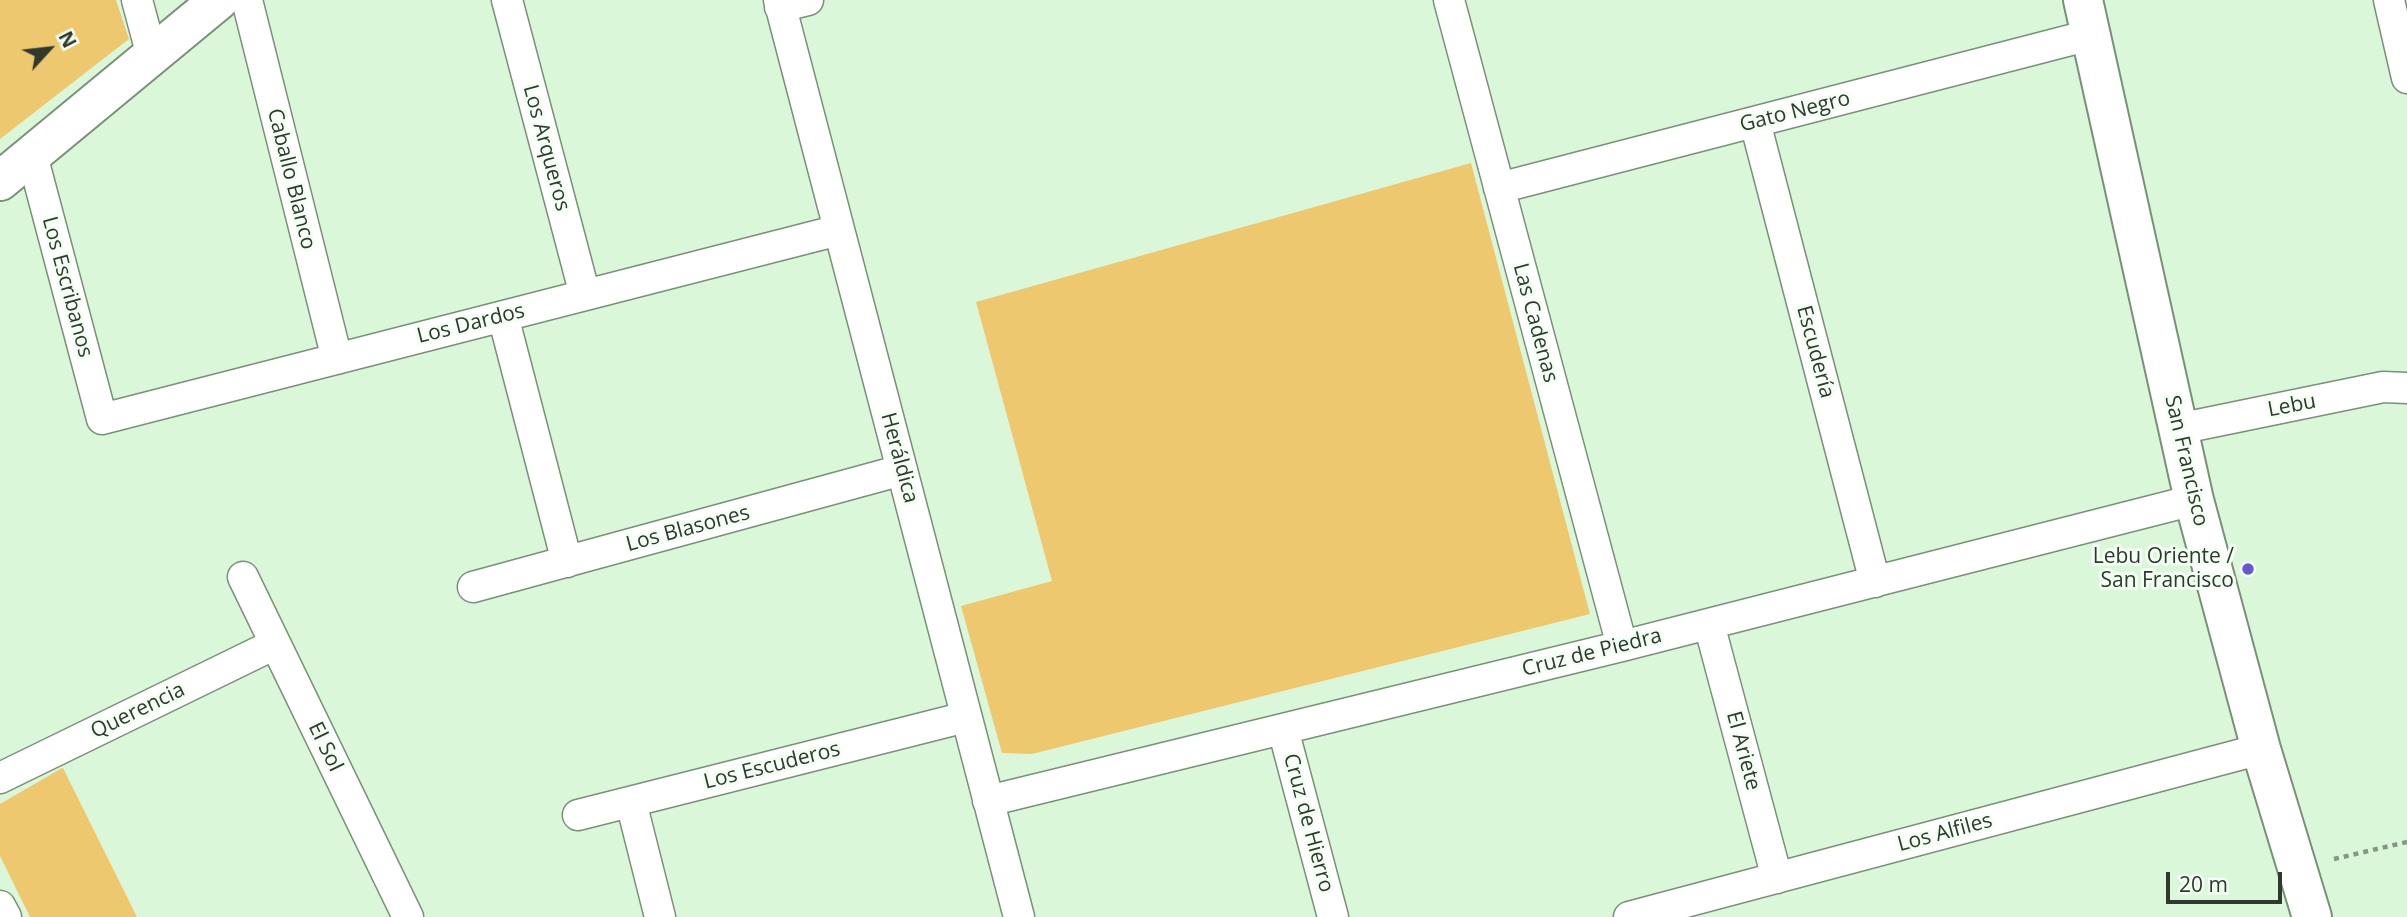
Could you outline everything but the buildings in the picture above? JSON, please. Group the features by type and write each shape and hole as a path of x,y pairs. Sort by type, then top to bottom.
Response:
{"main road":[{"path":"0,181 219,0"},
{"name":"San Francisco","path":"2086,18 2194,500 2261,750 2312,917"}],"street":[{"path":"137,0 152,56"},
{"name":"Caballo Blanco","path":"247,0 337,359"},
{"name":"Los Arqueros","path":"508,0 584,295"},
{"name":"Las Cadenas","path":"1449,0 1622,646"},
{"path":"2389,0 2407,78"},
{"name":"Heráldica","path":"789,2 839,230 1019,917"},
{"name":"Gato Negro","path":"1499,188 1755,122 2086,18"},
{"name":"Escudería","path":"1755,122 1875,582"},
{"name":"Los Escribanos","path":"32,155 102,419"},
{"name":"Los Dardos","path":"102,419 839,230"},
{"path":"503,316 567,562"},
{"name":"Lebu","path":"2178,429 2383,387 2407,388"},
{"name":"Los Blasones","path":"474,587 902,470"},
{"name":"Cruz de Piedra","path":"988,801 1622,646 2194,500"},
{"name":"El Sol","path":"243,577 408,917"},
{"name":"El Ariete","path":"1709,624 1777,878"},
{"name":"Querencia","path":"0,778 275,644"},
{"name":"Los Escuderos","path":"578,815 966,717"},
{"name":"Cruz de Hierro","path":"1283,729 1333,917"},
{"name":"Los Alfiles","path":"1629,917 1684,910 1777,878 2261,750"},
{"path":"631,802 660,917"},
{"path":"0,906 6,917"}],"path":[{"path":"2296,867 2407,842"}],"shaded area":[{"path":"0,0 116,0 129,39 0,139"},
{"path":"1471,163 1590,614 1032,754 1002,753 961,606 1052,581 976,302"},
{"path":"63,768 137,917 30,917 0,856 0,804"}],"place":[{"name":"Lebu Oriente / San Francisco","path":"2248,569"}]}
